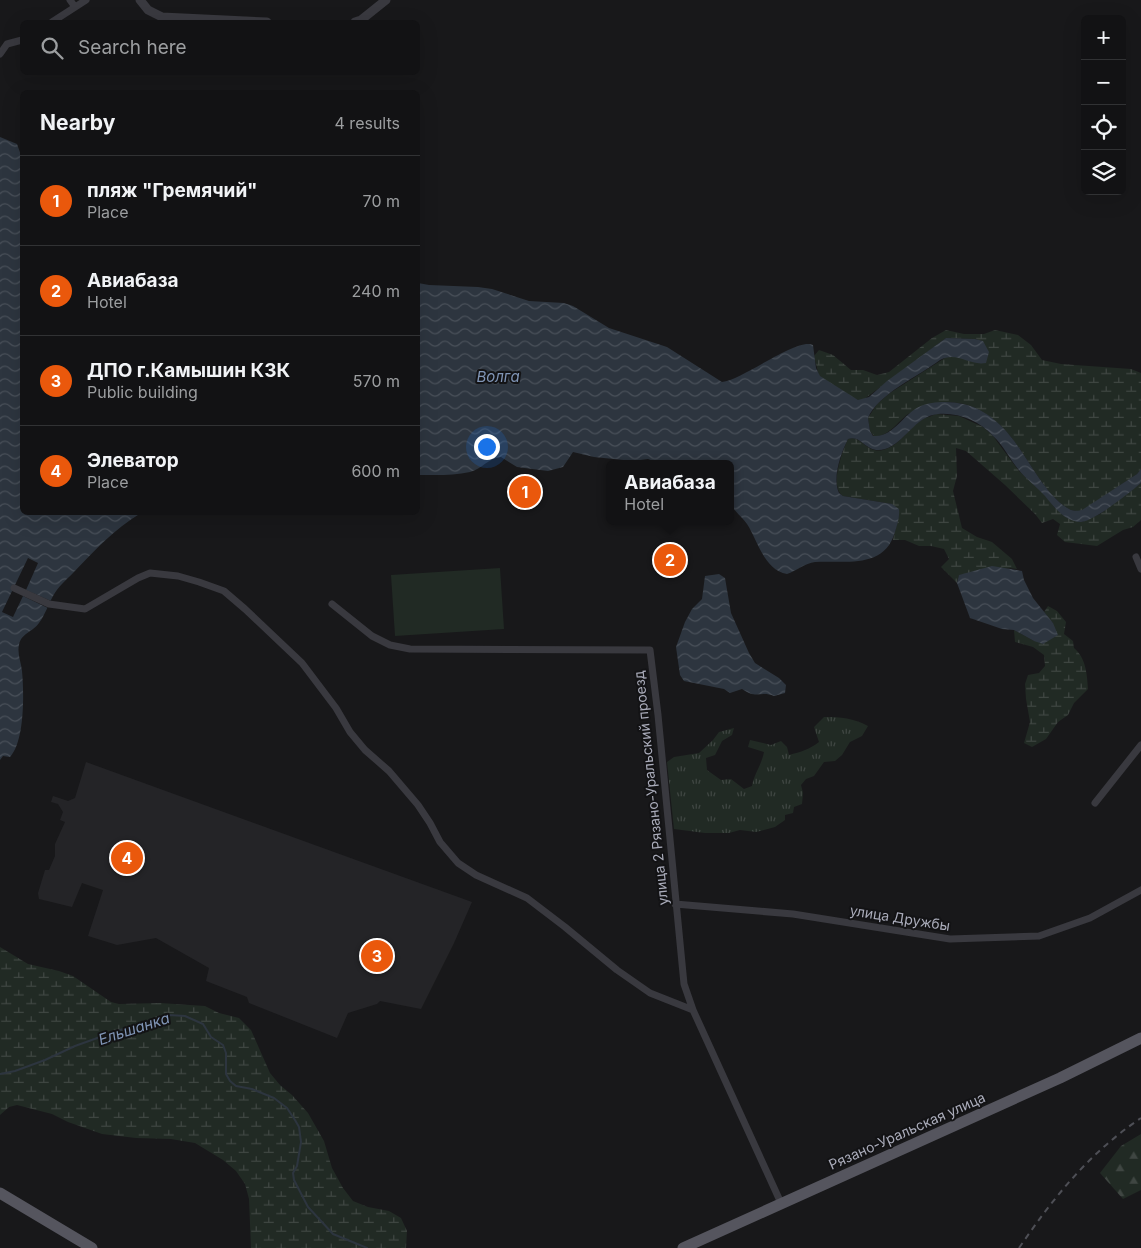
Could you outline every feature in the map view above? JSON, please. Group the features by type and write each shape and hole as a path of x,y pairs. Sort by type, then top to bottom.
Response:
{"main road":[{"name":"Рязано-Уральская улица","path":"683,1248 1060,1078 1141,1038"},
{"path":"0,1192 92,1248"}],"street":[{"path":"70,0 75,7"},
{"path":"55,20 86,0"},
{"path":"140,0 148,10 162,17 225,20"},
{"path":"359,20 386,0"},
{"path":"0,54 4,44 20,40"},
{"path":"1136,558 1141,569"},
{"path":"14,588 49,604 86,609 138,578 150,573 178,576 224,592 302,663 336,708 350,732 418,805 440,842 458,863 476,875 527,898 617,970 650,993 693,1010"},
{"name":"улица 2 Рязано-Уральский проезд","path":"332,604 372,636 390,645 410,649 650,650 684,984 693,1010 780,1203"},
{"path":"1095,803 1141,745"},
{"name":"улица Дружбы","path":"675,904 793,914 950,939 1039,936 1090,918 1141,890"}],"shaded area":[{"path":"86,762 472,902 421,1009 380,1001 377,1004 348,1013 337,1038 249,1003 247,997 206,981 209,968 156,938 117,945 88,936 103,890 82,883 72,907 39,899 38,893 45,870 49,870 55,856 55,844 65,822 60,820 63,812 58,804 51,802 53,796 68,801 75,798"}],"green space":[{"path":"946,330 964,334 984,334 995,330 1018,335 1031,345 1042,360 1061,364 1131,369 1141,373 1141,469 1137,474 1082,511 1075,511 1063,505 1048,490 1012,438 1000,425 987,414 972,406 948,402 921,409 908,414 884,434 874,436 870,431 868,418 877,404 890,393 948,356 961,358 982,341 946,338 863,400 851,397 819,376 814,356 819,350 833,355 851,370 863,370 877,375 889,372 932,338"},
{"path":"936,414 959,416 983,427 993,436 1019,471 1044,494 1055,508 1082,522 1100,514 1141,483 1141,520 1133,527 1123,530 1097,546 1065,542 1057,535 1060,524 1053,519 1042,523 1005,485 966,451 956,448 957,476 953,491 962,528 977,537 992,542 1012,559 1017,569 1010,568 959,575 957,583 941,567 949,559 944,549 919,546 905,540 893,540 899,515 892,504 843,496 839,492 837,485 838,469 848,439 857,439 872,449 883,450 895,444 925,418"},
{"path":"500,568 504,629 395,636 391,575"},
{"path":"1048,606 1057,611 1066,622 1064,634 1073,641 1074,648 1083,661 1088,689 1074,703 1068,715 1058,722 1046,739 1032,747 1024,743 1030,722 1025,684 1028,675 1039,673 1045,666 1044,655 1033,647 1015,642 1014,630 1034,641 1053,623 1044,612"},
{"path":"824,717 847,718 868,726 862,736 850,742 842,755 835,761 824,762 814,776 806,779 801,785 803,793 802,804 794,807 793,813 785,815 785,820 775,827 756,832 740,830 729,833 705,833 674,829 667,762 674,757 699,753 719,732 734,728 732,735 722,741 715,755 706,758 707,770 721,780 731,779 744,789 752,786 764,752 748,747 750,740 771,745 781,741 787,747 789,755 797,753 819,742 814,727"},
{"path":"0,947 28,964 73,976 111,1002 119,1004 160,1003 205,1006 219,1013 239,1018 251,1030 270,1073 308,1113 324,1141 332,1168 343,1188 353,1201 368,1207 389,1211 401,1218 407,1231 406,1248 251,1248 249,1199 245,1184 236,1171 223,1160 195,1143 171,1139 136,1138 102,1134 52,1114 17,1105 9,1107 0,1115"},
{"path":"1141,1134 1141,1190 1123,1199 1100,1173 1121,1146"}],"water":[{"path":"0,137 17,144 20,152 20,515 138,515 105,540 62,584 53,596 39,623 20,641 18,651 23,691 21,728 15,750 10,757 3,756 0,760"},
{"name":"Волга","path":"420,283 478,287 492,289 529,301 564,303 573,306 609,328 667,347 722,382 731,380 795,347 805,344 813,345 816,368 820,376 858,400 869,397 887,381 946,338 983,341 989,352 986,363 974,363 952,357 946,358 890,393 873,409 868,418 870,431 873,436 887,433 915,409 925,404 936,402 958,403 971,406 994,419 1012,438 1048,490 1071,510 1082,510 1137,474 1141,469 1141,483 1095,517 1081,522 1075,521 1065,517 1056,509 1021,473 997,440 982,426 953,414 930,416 916,424 892,446 885,449 873,449 857,439 848,439 840,458 836,480 839,493 843,496 892,504 899,509 895,532 890,544 872,558 850,562 815,562 804,565 787,574 779,571 767,561 747,524 734,509 734,460 623,460 594,457 573,452 563,467 548,471 517,467 501,457 492,459 470,472 450,475 420,475"},
{"path":"992,566 1022,571 1024,580 1033,598 1053,623 1058,635 1043,644 1014,630 1002,629 970,618 957,583 959,575"},
{"path":"719,574 725,578 731,613 749,653 755,663 779,678 786,685 785,693 774,696 769,694 752,694 742,689 730,693 724,689 684,681 680,675 676,647 685,622 692,609 702,599 705,576"}],"pier":[{"path":"28,558 38,563 26,590 51,601 48,608 23,596 13,617 2,612"}],"waterway":[{"name":"Ельшанка","path":"0,1074 15,1071 75,1046 169,1015 185,1016 203,1024 211,1037 223,1045 226,1053 226,1074 230,1081 236,1086 252,1089 274,1098 287,1108 295,1120 299,1127 301,1142 297,1166 293,1173 294,1180 308,1207 333,1234 367,1248"}],"railway":[{"path":"1019,1248 1059,1194 1089,1161 1141,1118"}],"place":[{"name":"пляж \"Гремячий\"","path":"525,492"},
{"name":"Авиабаза","path":"670,560"},
{"name":"Элеватор","path":"127,858"},
{"name":"ДПО г.Камышин КЗК","path":"377,956"}]}
